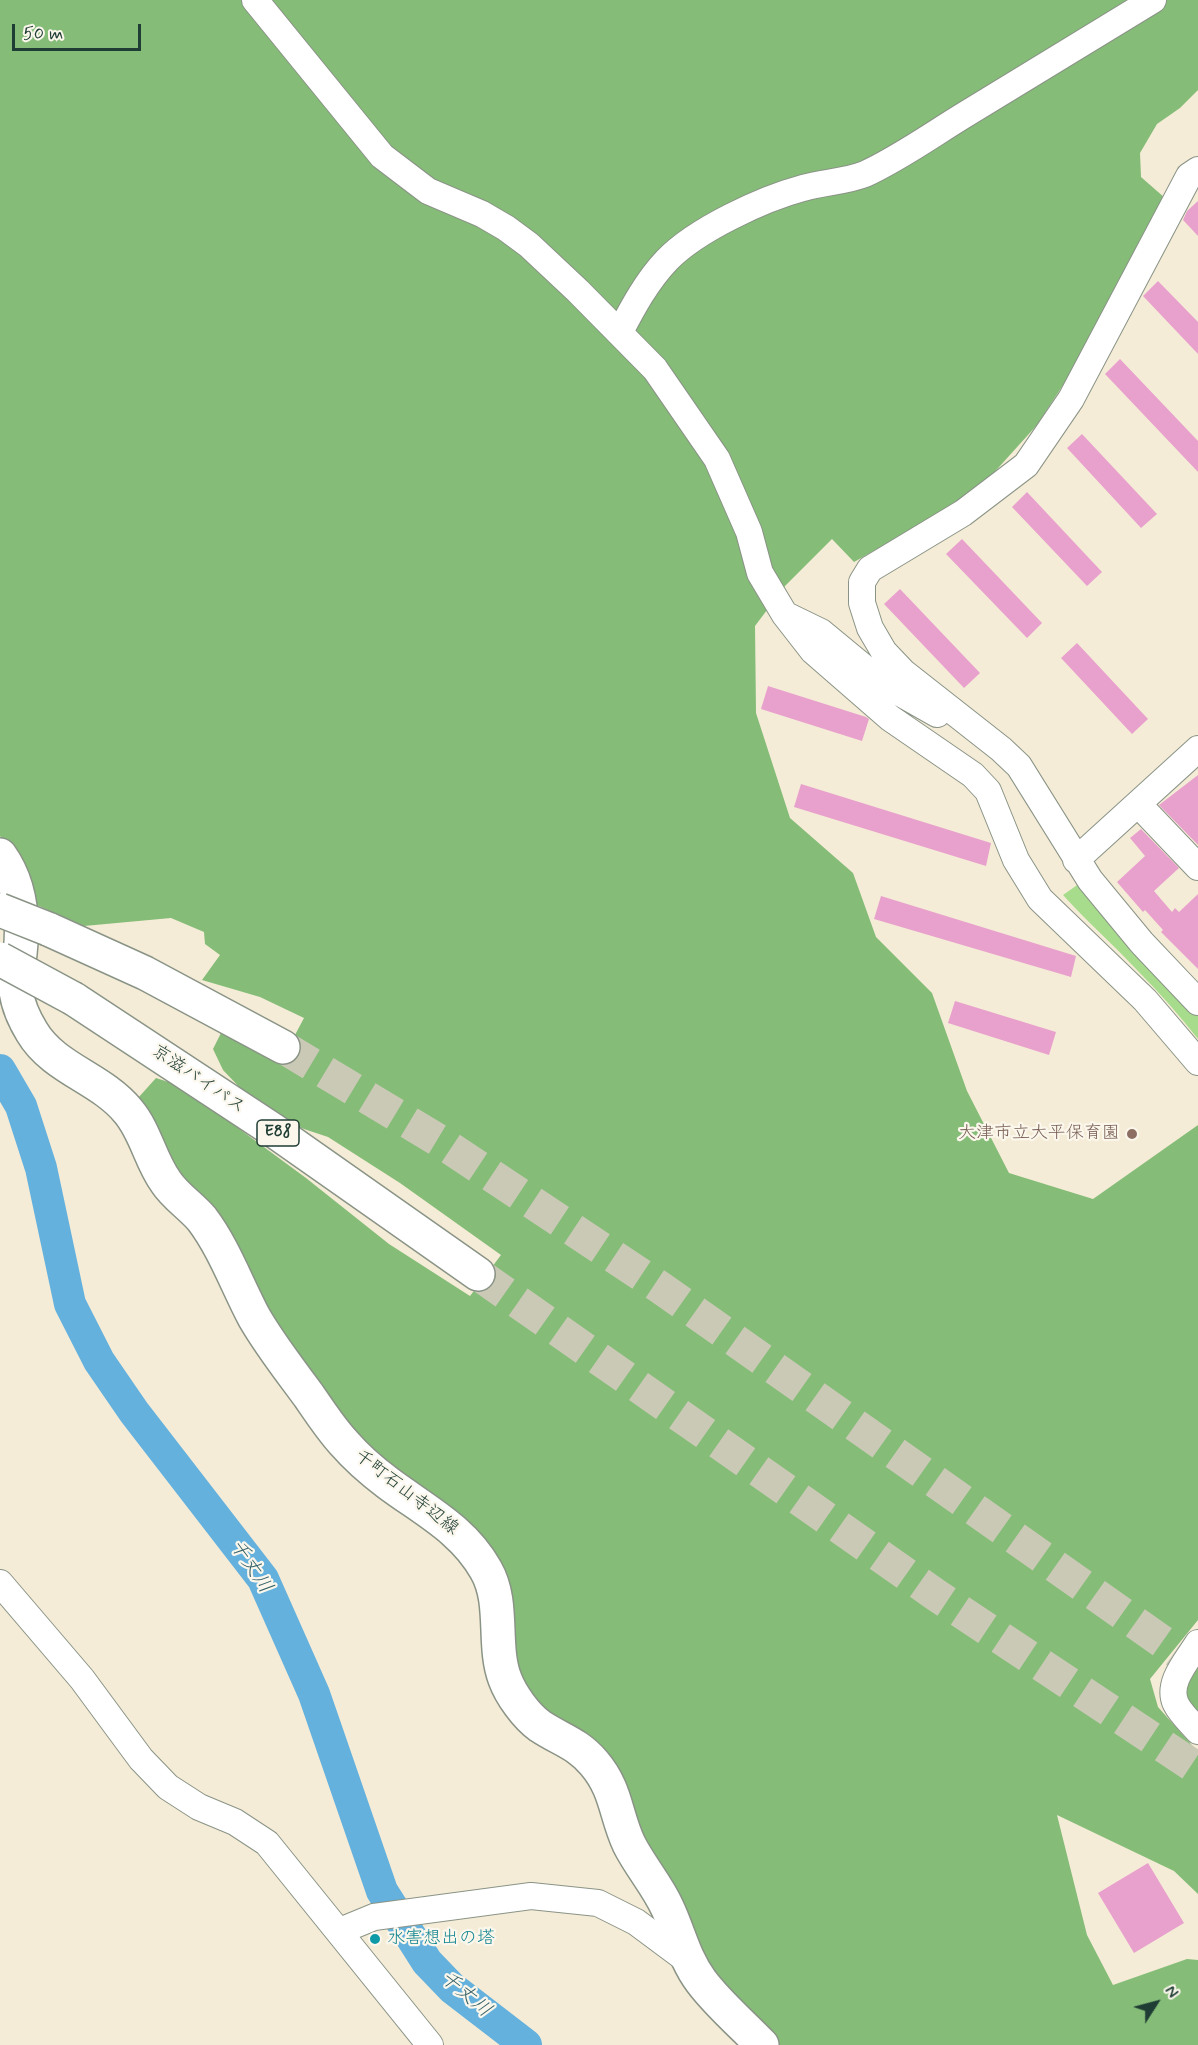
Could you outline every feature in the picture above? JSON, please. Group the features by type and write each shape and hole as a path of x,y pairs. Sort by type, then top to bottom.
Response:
{"main road":[{"name":"千町石山寺辺線","path":"0,855 5,862 5,894 22,908 22,938 15,988 21,1012 35,1036 52,1056 116,1098 130,1112 167,1185 201,1219 218,1245 272,1347 340,1440 386,1482 447,1523 461,1536 487,1570 496,1604 500,1660 506,1680 522,1708 536,1723 580,1748 597,1767 611,1787 632,1848 668,1908 687,1960 702,1982 762,2045"},
{"path":"5,894 48,929 145,973 284,1047"},
{"name":"京滋バイパス","path":"0,958 74,999 273,1130 478,1274"}],"street":[{"path":"255,0 382,156 428,190 482,214 506,228 551,264 655,369 717,459 749,532 760,573 785,615 813,651 890,718 973,775 988,791 1016,860 1040,899 1145,1000 1198,1062"},
{"path":"620,332 632,309 655,275 676,251 699,235 767,200 804,187 864,174 1153,0"},
{"path":"1198,170 1189,176 1071,399 1026,465 963,513 870,569 862,582 862,603 870,628 884,652 903,672 1001,748 1019,766 1076,860 1117,914 1198,1002"},
{"path":"785,615 821,632 884,684 916,704 939,714 957,714"},
{"path":"1076,860 1198,749"},
{"path":"1137,804 1198,867"},
{"path":"0,1583 81,1679 141,1759 168,1787 199,1807 235,1822 267,1843 340,1930 430,2045"},
{"path":"1198,1643 1174,1682 1173,1692 1177,1705 1198,1731"},
{"path":"340,1930 374,1917 531,1896 598,1903 636,1922 687,1960"}],"green space":[{"path":"0,0 1198,0 1198,90 1180,108 1157,124 1140,153 1141,177 1165,198 1091,342 1037,425 990,477 941,513 854,562 832,539 785,586 755,626 756,713 790,818 853,873 876,937 932,993 967,1091 1009,1173 1093,1199 1198,1125 1198,1620 1150,1679 1158,1707 1198,1752 1198,1894 1174,1871 1057,1815 1087,1935 1113,1985 1187,1959 1198,1960 1198,2045 777,2045 727,1995 694,1940 670,1887 537,1714 519,1681 500,1576 342,1422 181,1187 138,1098 156,1078 181,1086 306,1178 389,1244 470,1296 501,1255 400,1183 328,1137 298,1127 246,1094 223,1070 213,1049 222,1031 249,1040 280,1063 304,1018 260,997 202,980 220,955 205,944 204,932 171,918 84,926 30,902 17,862 0,836"},
{"path":"1080,883 1198,1012 1198,1039 1153,987 1063,895"},
{"path":"1198,1659 1198,1716 1184,1699 1189,1672"}],"building":[{"path":"1198,201 1198,236 1183,220 1187,211"},
{"path":"1158,281 1198,322 1198,354 1143,296"},
{"path":"1120,359 1198,441 1198,472 1105,374"},
{"path":"1082,434 1157,514 1141,528 1067,448"},
{"path":"1027,492 1102,572 1087,586 1012,507"},
{"path":"962,539 1042,623 1027,638 946,554"},
{"path":"900,589 980,673 964,688 884,604"},
{"path":"1077,643 1148,719 1132,734 1061,658"},
{"path":"768,686 866,717 869,719 862,741 761,709"},
{"path":"1198,775 1198,845 1159,805"},
{"path":"801,784 991,843 986,866 794,807"},
{"path":"1141,829 1179,868 1154,891 1172,912 1175,908 1179,912 1198,894 1198,969 1161,932 1163,930 1145,910 1143,912 1117,882 1145,856 1130,838"},
{"path":"881,896 1076,956 1071,977 874,919"},
{"path":"955,1001 1056,1032 1049,1055 948,1023"},
{"path":"1148,1863 1184,1923 1134,1953 1098,1893"}],"waterway":[{"name":"千丈川","path":"0,1070 21,1106 41,1168 70,1304 99,1361 134,1412 263,1579 314,1694 382,1891 427,1962 452,1988 526,2045"}],"tunnel":[{"path":"283,1047 438,1140 658,1286 1198,1667"},
{"path":"478,1274 936,1595 1198,1769"}],"place":[{"name":"大津市立大平保育園","path":"1132,1134"},
{"name":"水害想出の塔","path":"375,1939"}]}
